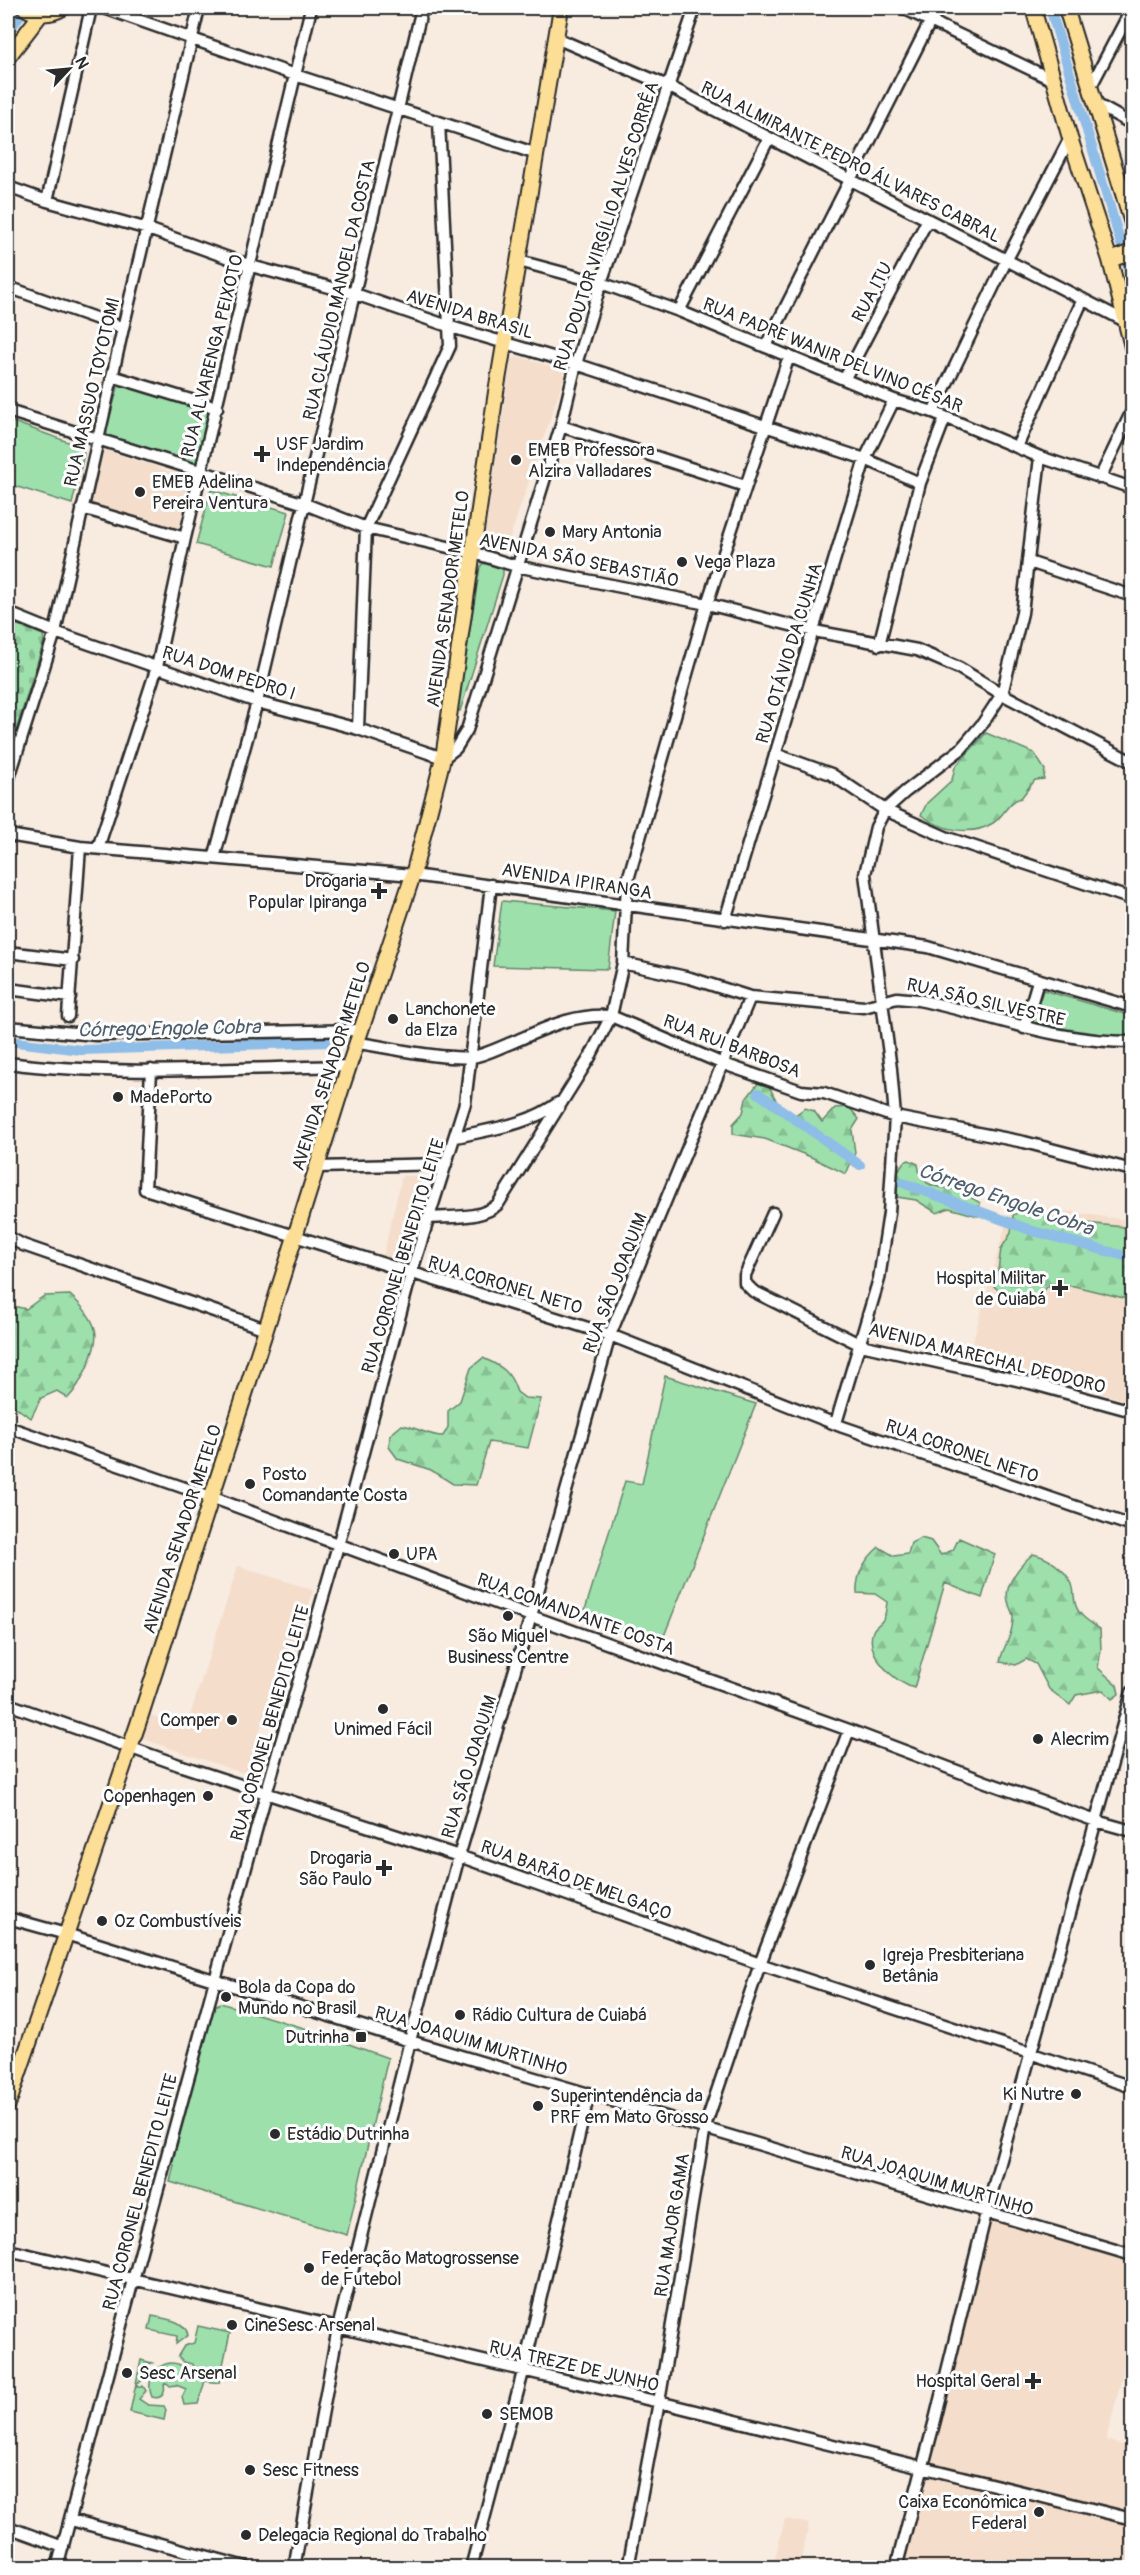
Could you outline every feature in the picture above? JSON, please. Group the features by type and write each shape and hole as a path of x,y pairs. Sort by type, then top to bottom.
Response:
{"main road":[{"path":"25,8 41,14 52,13 63,8"},
{"name":"AVENIDA SENADOR METELO","path":"8,2105 129,1748 266,1329 293,1236 413,875 443,758 504,343 561,8"},
{"path":"1033,8 1070,138 1121,256 1127,322 1132,346"},
{"path":"1066,8 1132,223"},
{"path":"8,57 41,14"}],"street":[{"path":"47,201 91,8"},
{"path":"103,8 193,37 295,75 537,154"},
{"name":"RUA MASSUO TOYOTOMI","path":"8,781 55,632 97,440 199,8"},
{"name":"RUA ALVARENGA PEIXOTO","path":"98,848 158,667 185,538 311,8"},
{"name":"RUA CLÁUDIO MANOEL DA COSTA","path":"214,858 256,702 305,504 422,8"},
{"name":"RUA DOUTOR VIRGÍLIO ALVES CORRÊA","path":"443,758 456,748 467,729 561,426 576,364 601,283 670,87 695,8"},
{"path":"903,8 1053,80"},
{"path":"766,346 848,180 938,8"},
{"path":"1091,86 1132,8"},
{"name":"RUA ALMIRANTE PEDRO ÁLVARES CABRAL","path":"556,38 670,87 1127,322"},
{"path":"1096,104 1132,124"},
{"path":"358,729 366,528 450,346 451,327 439,122"},
{"path":"679,312 769,138"},
{"path":"933,412 1006,261 1070,138"},
{"name":"AVENIDA BRASIL","path":"8,187 47,201 148,229 251,266 355,294 451,327 576,364 865,459 920,483"},
{"name":"RUA ITU","path":"845,378 927,221"},
{"name":"RUA PADRE WANIR DELVINO CÉSAR","path":"519,261 601,283 766,346 894,400 933,412 1040,457 1132,488"},
{"path":"8,287 123,328"},
{"path":"1017,447 1083,299"},
{"path":"428,1218 479,1214 493,1209 590,1057 611,1016 623,963 627,883 707,604 789,356"},
{"path":"112,376 217,408"},
{"name":"RUA OTÁVIO DA CUNHA","path":"725,920 865,459 894,400"},
{"name":"AVENIDA SÃO SEBASTIÃO","path":"8,411 305,504 366,528 474,553 516,566 707,604 814,632 917,650 959,668 1002,694 1132,762"},
{"path":"1100,478 1132,411"},
{"path":"879,645 920,483 945,418"},
{"path":"561,426 745,486"},
{"path":"836,1423 879,1279 889,1213 895,1117 891,1069 865,874 876,827 885,810 961,749 983,723 1002,694 1022,613 1040,457"},
{"path":"82,508 185,538"},
{"path":"1029,562 1132,596"},
{"name":"RUA DOM PEDRO I","path":"8,613 55,632 256,702 358,729 443,758"},
{"path":"775,754 831,774 885,810 948,838 1132,899"},
{"name":"AVENIDA IPIRANGA","path":"8,835 80,847 413,875 928,947 1038,981 1132,1006"},
{"path":"68,1016 80,847"},
{"name":"RUA CORONEL BENEDITO LEITE","path":"57,2568 214,1980 338,1545 411,1274 465,1103 491,885"},
{"path":"8,952 73,960"},
{"name":"RUA SÃO SILVESTRE","path":"623,963 690,978 750,997 864,1007 897,998 918,1000 1024,1029 1068,1037 1132,1042"},
{"path":"1024,1029 1038,981"},
{"path":"8,989 69,997"},
{"name":"RUA SÃO JOAQUIM","path":"294,2568 338,2328 410,2041 459,1856 531,1616 610,1335 750,997"},
{"name":"RUA RUI BARBOSA","path":"8,1027 96,1035 360,1036 434,1054 470,1057 490,1052 572,1018 591,1015 611,1016 721,1063 801,1091 825,1093 895,1117 1024,1142 1132,1170"},
{"path":"8,1063 45,1068 151,1070 349,1066"},
{"name":"RUA CORONEL NETO","path":"151,1070 145,1189 610,1335 836,1423 1038,1496 1132,1526"},
{"path":"456,1137 524,1121 547,1111 563,1099"},
{"path":"317,1167 446,1164"},
{"name":"AVENIDA MARECHAL DEODORO","path":"773,1213 750,1261 745,1283 753,1292 861,1345 1030,1383 1132,1411"},
{"path":"8,1237 23,1245 266,1329"},
{"name":"RUA COMANDANTE COSTA","path":"8,1427 211,1497 986,1782 1096,1821 1132,1831"},
{"path":"896,2568 986,2213 1132,1692"},
{"name":"RUA BARÃO DE MELGAÇO","path":"8,1704 129,1748 459,1856 760,1964 1132,2087"},
{"name":"RUA MAJOR GAMA","path":"628,2568 659,2402 705,2127 760,1964 849,1730"},
{"name":"RUA JOAQUIM MURTINHO","path":"8,1918 410,2041 1132,2256"},
{"path":"471,2568 523,2372 589,2093"},
{"name":"RUA TREZE DE JUNHO","path":"8,2250 659,2402 1132,2519"},
{"path":"71,2520 208,2563 250,2568"},
{"path":"8,2527 63,2547"}],"shaded area":[{"name":"EMEB Professora Alzira Valladares","path":"518,356 563,371 564,378 507,546 484,542 511,360"},
{"name":"EMEB Adelina Pereira Ventura","path":"105,450 187,477 189,482 179,527 176,529 92,506 90,502 101,452"},
{"path":"423,1175 426,1179 398,1261 394,1264 382,1260 402,1176"},
{"name":"Hospital Militar de Cuiabá","path":"1012,1203 1132,1221 1132,1402 969,1355"},
{"path":"238,1566 313,1590 277,1714 266,1711 246,1774 137,1737 145,1713 186,1728"},
{"name":"Hospital Geral","path":"986,2213 1132,2255 1132,2337 1106,2440 1132,2448 1132,2519 923,2468"},
{"path":"925,2473 1132,2524 1132,2567 900,2568"},
{"path":"785,2519 809,2524 799,2567 773,2567"}],"green space":[{"path":"119,384 206,411 209,414 195,463 107,435 106,430"},
{"path":"8,420 82,447 84,454 72,504 8,484"},
{"path":"211,490 289,512 274,566 196,544"},
{"path":"484,562 503,568 503,575 460,711 457,709 480,567"},
{"path":"8,621 43,635 44,641 8,756"},
{"path":"986,733 1034,753 1045,770 1044,779 1035,780 1021,798 1013,802 993,823 975,830 947,828 921,815 927,803 952,780 955,767"},
{"path":"502,901 615,911 608,969 493,966"},
{"path":"1043,990 1132,1016 1132,1038 1065,1032 1032,1025"},
{"path":"759,1082 768,1084 777,1102 795,1115 805,1108 814,1111 822,1122 835,1108 849,1107 859,1119 852,1130 855,1153 846,1174 765,1139 733,1134 733,1124 743,1113 746,1099"},
{"path":"909,1160 918,1164 921,1176 927,1183 956,1190 980,1203 978,1216 949,1208 937,1213 916,1200 897,1197 899,1170 904,1162"},
{"path":"1023,1210 1040,1211 1058,1220 1132,1228 1132,1300 1074,1286 1051,1284 1020,1305 1003,1295 992,1284 998,1270 1001,1249 1011,1233 1013,1215"},
{"path":"70,1295 85,1310 95,1329 95,1345 92,1355 83,1375 68,1398 57,1391 41,1398 31,1418 8,1402 8,1303 26,1309 44,1296"},
{"path":"483,1358 505,1370 512,1379 517,1392 525,1398 541,1399 528,1448 489,1442 476,1485 453,1484 431,1470 398,1459 389,1447 390,1435 402,1425 432,1435 443,1436 448,1427 448,1411 460,1401 471,1368"},
{"path":"665,1376 756,1404 660,1646 583,1616 625,1481 642,1484"},
{"path":"921,1538 931,1541 941,1555 953,1550 959,1538 995,1554 982,1598 945,1583 914,1688 890,1674 873,1649 871,1640 873,1631 883,1619 887,1602 875,1594 857,1593 857,1586 862,1568 879,1547 894,1556 908,1554 911,1543"},
{"path":"1033,1554 1050,1560 1064,1572 1072,1585 1078,1610 1100,1629 1101,1649 1098,1668 1117,1685 1119,1694 1112,1699 1103,1690 1076,1695 1070,1705 1049,1689 1036,1664 1026,1659 1016,1665 1000,1662 1013,1622 1007,1595 1008,1588 1019,1569"},
{"name":"Estádio Dutrinha","path":"220,2003 304,2028 388,2058 347,2235 170,2182 174,2165 172,2164 213,2007"},
{"path":"152,2316 179,2323 188,2335 176,2344 177,2336 149,2330"},
{"path":"198,2326 230,2333 219,2383 205,2381 198,2404 184,2405 182,2397 186,2389 176,2385 170,2386 167,2383 164,2384 162,2395 158,2398 152,2397 150,2381 158,2368 171,2363 179,2364 186,2369 193,2368 192,2364 184,2362 178,2356 184,2346 194,2343"},
{"path":"141,2360 152,2363 148,2364 144,2380 137,2383 137,2386 143,2386 146,2391 139,2399 148,2405 164,2406 166,2410 164,2420 130,2412"}],"waterway":[{"path":"1050,8 1132,280"},
{"path":"8,32 21,14"},
{"name":"Córrego Engole Cobra","path":"8,1041 81,1050 331,1042"},
{"name":"Córrego Engole Cobra","path":"758,1093 860,1165"},
{"name":"Córrego Engole Cobra","path":"903,1183 1033,1231 1132,1258"}],"place":[{"name":"USF Jardim Independência","path":"262,454"},
{"name":"EMEB Professora Alzira Valladares","path":"516,460"},
{"name":"EMEB Adelina Pereira Ventura","path":"140,492"},
{"name":"Mary Antonia","path":"550,532"},
{"name":"Vega Plaza","path":"682,562"},
{"name":"Drogaria Popular Ipiranga","path":"379,891"},
{"name":"Lanchonete da Elza","path":"393,1019"},
{"name":"MadePorto","path":"118,1097"},
{"name":"Hospital Militar de Cuiabá","path":"1060,1288"},
{"name":"Posto Comandante Costa","path":"250,1484"},
{"name":"UPA","path":"394,1554"},
{"name":"São Miguel Business Centre","path":"508,1616"},
{"name":"Unimed Fácil","path":"383,1709"},
{"name":"Comper","path":"232,1720"},
{"name":"Alecrim","path":"1038,1739"},
{"name":"Copenhagen","path":"208,1796"},
{"name":"Drogaria São Paulo","path":"384,1868"},
{"name":"Oz Combustíveis","path":"102,1921"},
{"name":"Igreja Presbiteriana Betânia","path":"870,1965"},
{"name":"Bola da Copa do Mundo no Brasil","path":"226,1997"},
{"name":"Rádio Cultura de Cuiabá","path":"460,2015"},
{"name":"Dutrinha","path":"361,2037"},
{"name":"Ki Nutre","path":"1076,2094"},
{"name":"Superintendência da PRF em Mato Grosso","path":"538,2106"},
{"name":"Estádio Dutrinha","path":"275,2134"},
{"name":"Federação Matogrossense de Futebol","path":"309,2268"},
{"name":"CineSesc Arsenal","path":"232,2325"},
{"name":"Sesc Arsenal","path":"127,2373"},
{"name":"Hospital Geral","path":"1033,2381"},
{"name":"SEMOB","path":"487,2414"},
{"name":"Sesc Fitness","path":"250,2470"},
{"name":"Caixa Econômica Federal","path":"1039,2512"},
{"name":"Delegacia Regional do Trabalho","path":"246,2535"}]}
